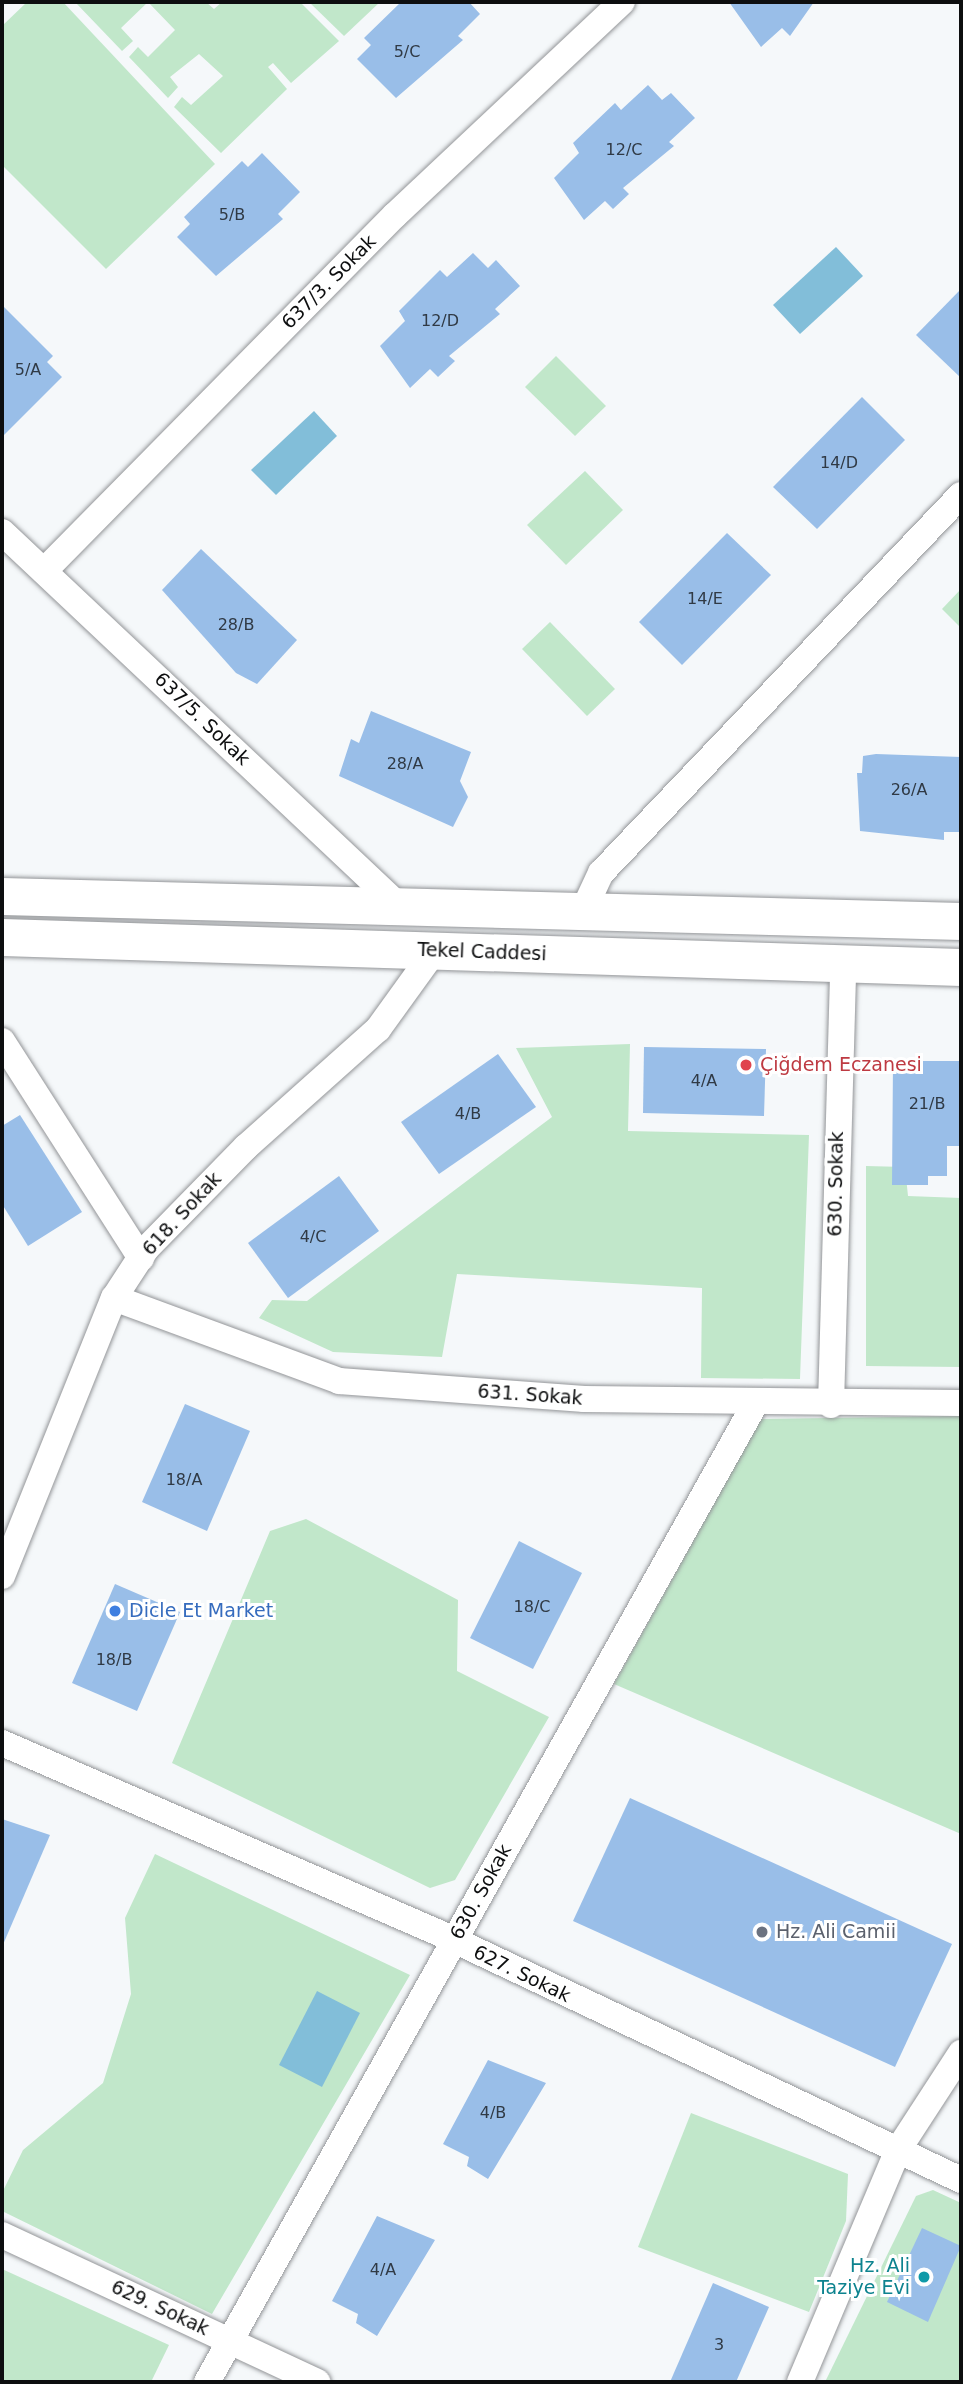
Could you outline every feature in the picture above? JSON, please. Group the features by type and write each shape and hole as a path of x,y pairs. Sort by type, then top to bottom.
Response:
{"main road":[{"path":"2,896 401,908 585,907 961,921"},
{"name":"Tekel Caddesi","path":"2,937 961,967"}],"street":[{"name":"637/3. Sokak","path":"44,570 395,215 622,2"},
{"path":"585,907 601,873 961,495"},
{"name":"637/5. Sokak","path":"2,532 401,908"},
{"name":"618. Sokak","path":"2,1576 114,1298 141,1258 246,1147 378,1029 435,950"},
{"name":"630. Sokak","path":"831,1405 843,963"},
{"path":"2,1041 141,1258"},
{"name":"631. Sokak","path":"114,1298 339,1381 584,1399 831,1405 961,1403"},
{"name":"630. Sokak","path":"207,2382 227,2339 756,1402"},
{"name":"627. Sokak","path":"2,1743 453,1940 961,2180"},
{"path":"800,2382 898,2150 961,2053"},
{"name":"629. Sokak","path":"2,2235 317,2382"}],"green space":[{"path":"27,2 63,2 215,164 106,269 2,165 2,26"},
{"path":"75,2 148,2 121,28 133,41 122,51"},
{"path":"148,2 206,2 214,9 222,2 300,2 339,41 291,83 273,63 268,67 287,89 221,153 174,107 182,97 191,105 223,76 199,54 170,77 178,87 168,98 129,57 138,47 148,57 175,30"},
{"path":"309,2 380,2 344,36"},
{"path":"556,356 606,406 575,436 525,387"},
{"path":"585,471 623,510 566,565 527,525"},
{"path":"961,589 961,628 942,609"},
{"path":"550,622 615,689 587,716 522,649"},
{"path":"630,1044 628,1131 809,1135 800,1379 701,1378 702,1288 457,1274 442,1357 333,1352 259,1318 272,1300 307,1301 552,1117 516,1048"},
{"path":"866,1166 905,1167 908,1196 961,1198 961,1367 866,1366"},
{"path":"961,1416 961,1834 614,1684 761,1419"},
{"path":"306,1519 458,1600 457,1671 549,1717 455,1880 430,1888 172,1763 270,1531"},
{"path":"155,1854 410,1975 212,2314 2,2211 2,2193 23,2150 103,2083 131,1994 125,1918"},
{"path":"691,2113 848,2174 846,2221 809,2312 638,2247"},
{"path":"933,2190 961,2203 961,2382 825,2382 916,2196"},
{"path":"2,2269 169,2345 151,2382 2,2382"}],"water":[{"path":"836,247 863,276 800,334 773,305"},
{"path":"314,411 337,436 276,495 251,470"},
{"path":"317,1991 360,2013 322,2087 279,2065"}],"building":[{"path":"401,2 469,2 480,14 458,36 463,40 396,98 357,59 371,45 364,38"},
{"path":"729,2 814,2 790,36 782,28 761,47"},
{"path":"648,85 662,100 671,93 695,118 669,142 674,146 623,188 629,194 613,209 605,201 584,220 554,178 579,153 573,143 615,103 621,110"},
{"path":"262,153 300,192 278,214 283,219 216,276 177,237 190,224 184,217 242,161 248,167"},
{"path":"473,253 488,268 496,260 520,286 495,309 500,314 449,356 455,361 438,377 430,369 410,388 380,346 405,321 399,311 440,270 447,277"},
{"path":"961,289 961,378 916,335"},
{"path":"2,305 53,356 47,362 62,377 2,437"},
{"path":"862,397 905,440 817,529 773,487"},
{"path":"727,533 771,575 682,665 639,622"},
{"path":"201,549 297,640 257,684 236,673 162,590"},
{"path":"371,711 471,752 460,781 468,797 453,827 339,776 351,739 359,743"},
{"path":"876,754 961,757 961,832 944,832 944,840 860,831 857,773 862,773 863,756"},
{"path":"644,1047 766,1049 764,1116 643,1113"},
{"path":"498,1054 536,1107 439,1174 401,1122"},
{"path":"893,1061 961,1061 961,1146 947,1146 947,1176 928,1176 928,1185 892,1185"},
{"path":"20,1115 82,1212 28,1246 2,1204 2,1126"},
{"path":"339,1176 379,1231 288,1298 248,1243"},
{"path":"185,1404 250,1431 207,1531 142,1502"},
{"path":"519,1541 582,1573 533,1669 470,1638"},
{"path":"115,1584 180,1612 137,1711 72,1683"},
{"name":"Hz. Ali Camii","path":"630,1798 952,1944 895,2067 573,1921"},
{"path":"2,1819 50,1835 2,1947"},
{"path":"488,2060 546,2083 488,2179 467,2166 469,2157 443,2144"},
{"path":"377,2216 435,2240 377,2336 356,2323 358,2314 332,2301"},
{"name":"Hz. Ali Taziye Evi","path":"922,2228 961,2246 928,2322 887,2302"},
{"path":"713,2283 769,2307 736,2382 670,2382"}],"place":[{"name":"Çiğdem Eczanesi","path":"746,1065"},
{"name":"Dicle Et Market","path":"115,1611"},
{"name":"Hz. Ali Camii","path":"762,1932"},
{"name":"Hz. Ali Taziye Evi","path":"924,2277"}]}
